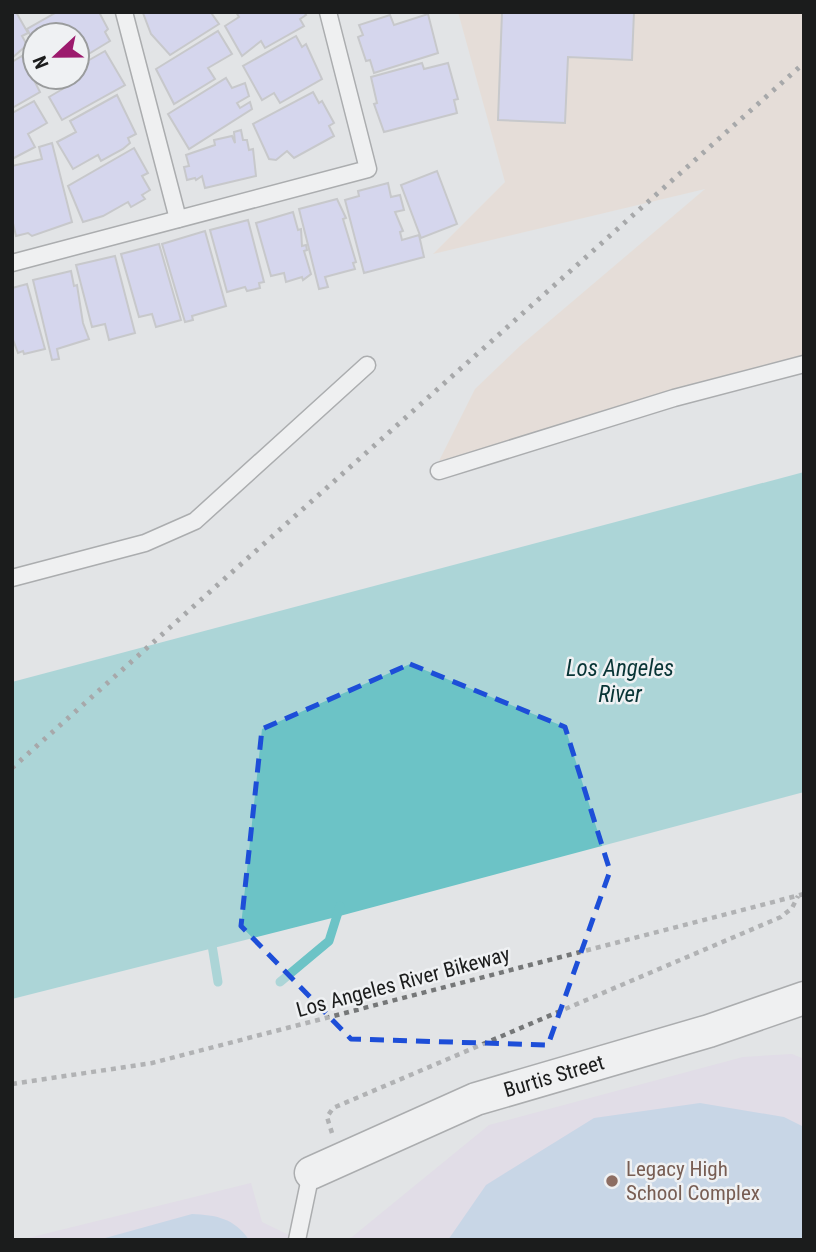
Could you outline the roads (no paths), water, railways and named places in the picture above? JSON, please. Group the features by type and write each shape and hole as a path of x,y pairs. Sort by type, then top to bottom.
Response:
{"street":[{"name":"Burtis Street","path":"311,1173 476,1099 709,1031 804,998"}],"lane":[{"path":"124,12 178,219"},
{"path":"12,263 368,169 328,12"},
{"path":"439,471 674,398 804,364"},
{"path":"12,578 145,543 195,521 367,365"},
{"path":"297,1240 311,1173"}],"water":[{"name":"Los Angeles River","path":"804,472 804,792 336,917 12,999 12,682"}],"waterway":[{"path":"280,982 329,941 340,906"},
{"path":"211,939 218,982"}],"railway":[{"path":"12,768 804,63"}],"place":[{"name":"Legacy High School Complex","path":"612,1181"}]}
